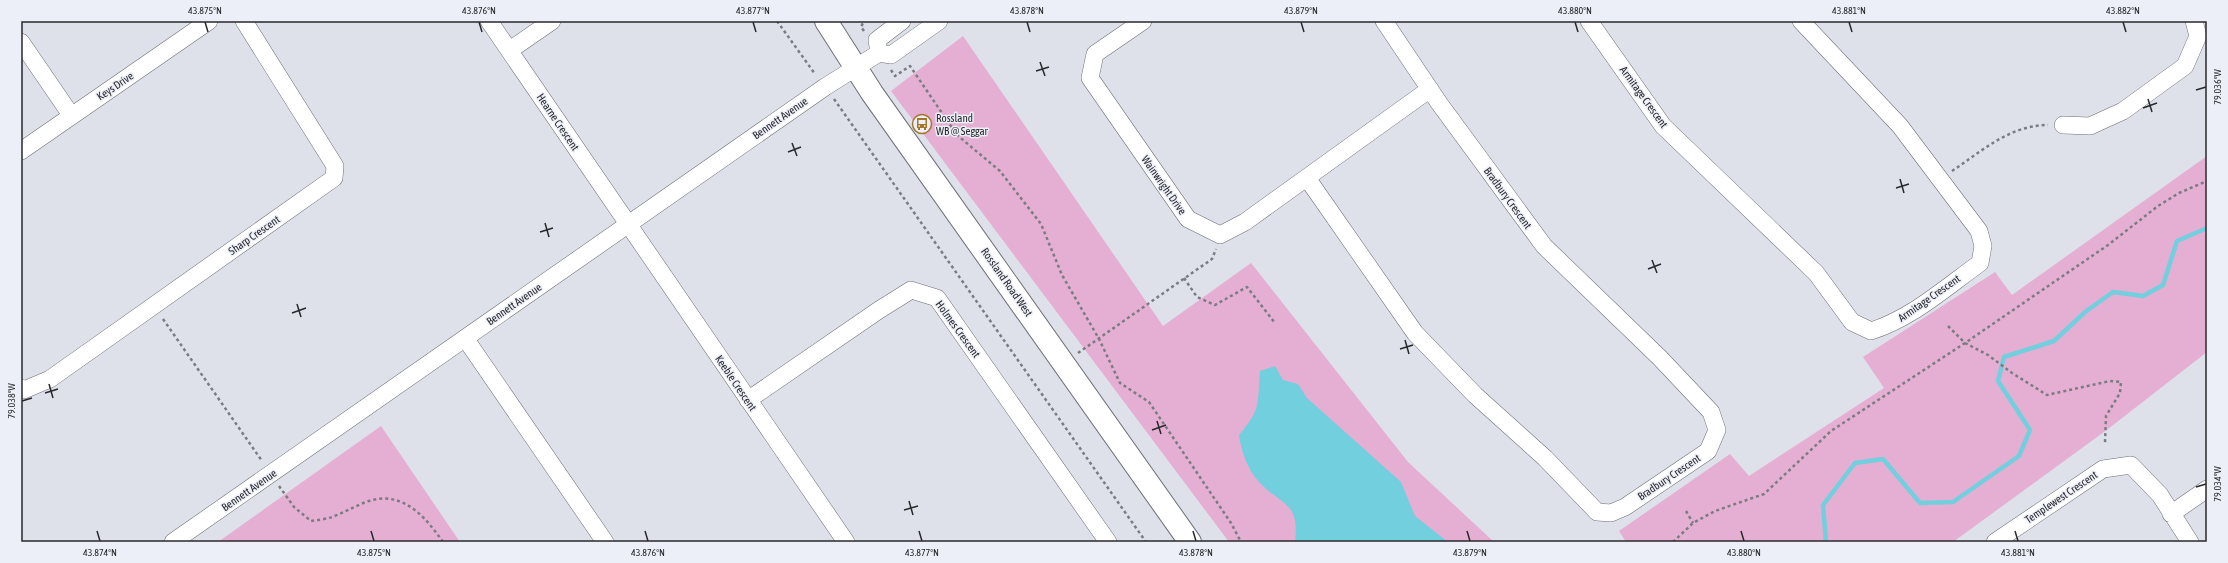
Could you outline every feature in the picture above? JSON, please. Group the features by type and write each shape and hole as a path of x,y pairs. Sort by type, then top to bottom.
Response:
{"main road":[{"name":"Rossland Road West","path":"826,21 857,67 872,93 1064,362 1190,542"}],"street":[{"name":"Keys Drive","path":"21,151 209,21"},
{"name":"Sharp Crescent","path":"21,388 24,390 50,379 334,178 335,166 244,21"},
{"name":"Hearne Crescent","path":"489,21 627,224"},
{"path":"510,50 552,21"},
{"path":"902,21 877,40 879,53 891,55 939,21"},
{"name":"Wainwright Drive","path":"1143,21 1095,54 1090,78 1188,219 1220,235"},
{"name":"Bradbury Crescent","path":"1307,178 1415,333 1475,395 1545,458 1597,512 1611,513 1625,507 1708,451 1717,430 1712,412 1660,358 1544,246 1430,89 1384,21"},
{"name":"Armitage Crescent","path":"1589,21 1663,126 1816,273 1852,322 1871,331 1890,325 1910,314 1980,263 1983,246 1979,230 1900,126 1801,21"},
{"path":"2063,125 2090,126 2123,111 2185,66 2198,36 2194,21"},
{"path":"21,42 71,115"},
{"name":"Bennett Avenue","path":"173,542 627,224 825,87 879,53"},
{"path":"1220,235 1246,222 1430,89"},
{"name":"Keeble Crescent","path":"627,224 846,542"},
{"name":"Holmes Crescent","path":"748,400 879,310 911,290 938,298 1108,542"},
{"path":"465,338 605,542"},
{"name":"Templewest Crescent","path":"1995,542 2102,469 2131,465 2160,495 2190,542"},
{"path":"2171,514 2207,489"}],"path":[{"path":"777,21 1146,542"},
{"path":"864,21 861,27 895,76 910,66 957,135 1000,171 1021,196 1041,224 1062,275 1099,339 1120,383 1148,402 1231,523 1241,542"},
{"path":"1940,179 2009,133 2032,125 2063,125"},
{"path":"1674,542 1693,523 1715,511 1764,494 1831,431 1965,343 2108,245 2158,206 2179,193 2207,181"},
{"path":"1064,362 1212,259 1220,235"},
{"path":"1184,278 1197,297 1215,305 1247,287 1275,323"},
{"path":"1948,326 1965,343 1988,355 2012,373 2047,395 2110,381 2121,382 2120,393 2106,416 2105,443"},
{"path":"1686,512 1693,523"}],"shaded area":[{"path":"963,36 1163,326 1251,263 1408,462 1494,542 1229,542 891,91"},
{"path":"2207,156 2207,352 2108,429 1953,542 1626,542 1619,531 1730,454 1749,476 1884,388 1863,357 1995,272 2012,295"},
{"path":"381,426 460,542 218,542"}],"water":[{"path":"1275,366 1283,380 1298,384 1307,398 1401,482 1415,516 1448,542 1295,542 1295,519 1292,512 1288,506 1260,483 1252,473 1243,454 1239,435 1255,412 1258,399 1260,371"}],"waterway":[{"path":"1826,542 1823,505 1855,463 1883,459 1920,503 1953,502 2019,456 2030,430 1998,381 2004,357 2054,341 2085,312 2113,292 2143,296 2163,285 2177,241 2207,228"}],"place":[{"name":"Rossland WB @ Seggar","path":"922,124"}]}
